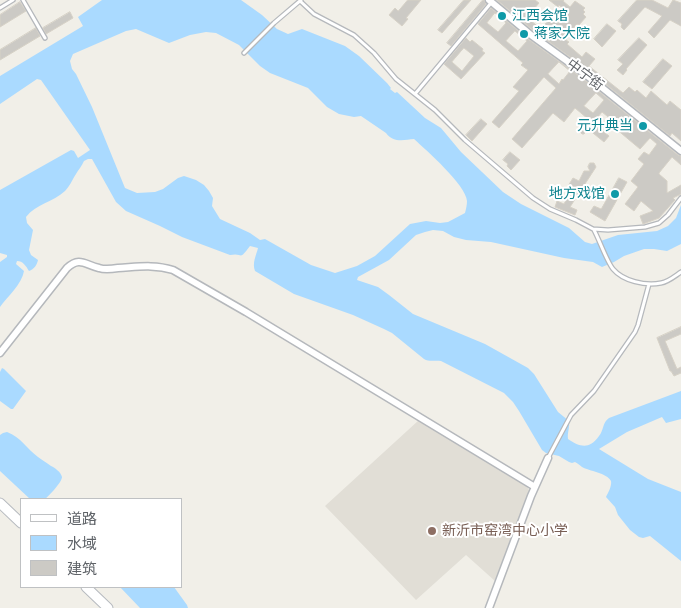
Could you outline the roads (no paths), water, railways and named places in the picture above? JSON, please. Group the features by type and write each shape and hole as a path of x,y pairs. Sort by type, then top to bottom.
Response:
{"main road":[{"path":"0,503 20,522"},
{"path":"87,588 108,608"}],"street":[{"name":"中宁街","path":"490,1 681,151"},
{"path":"0,354 72,263 78,261 100,269 155,265 173,270 246,312 535,487"},
{"path":"489,608 548,458"}],"lane":[{"path":"0,8 13,0"},
{"path":"23,0 45,38"},
{"path":"244,53 299,1 314,14 354,34 374,53 396,79 435,110 465,140 533,198 550,209 593,229 608,230 645,227 664,220 681,198"},
{"path":"414,94 490,1"},
{"path":"593,229 611,266 624,278 641,283 662,283 681,272"},
{"path":"548,458 571,415 594,391 635,332 649,284"}],"water":[{"path":"102,0 241,0 277,29 288,34 302,29 345,46 359,56 387,83 390,89 395,93 397,92 425,118 441,128 461,152 503,192 521,204 569,228 585,242 592,244 618,235 657,231 668,226 676,218 681,205 681,244 667,251 644,249 602,267 593,262 564,258 491,242 466,240 454,237 443,231 433,230 416,235 389,260 358,277 357,280 378,287 413,314 485,344 528,368 534,374 558,412 569,421 568,439 576,444 584,446 592,444 601,434 605,422 609,418 681,391 681,419 666,423 662,417 627,432 599,449 648,479 681,492 681,561 650,536 639,537 630,530 606,497 611,485 609,478 582,467 575,462 569,462 542,450 513,402 504,393 441,361 424,359 392,333 384,329 353,315 294,294 255,271 254,262 258,248 250,246 242,255 230,255 182,237 126,211 116,202 92,159 84,161 65,191 35,209 26,217 27,223 33,230 29,250 38,262 29,271 23,263 17,261 16,264 24,271 23,276 0,307 0,262 7,255 0,253 0,190 71,150 74,151 78,158 90,150 41,80 37,79 0,104 0,76 83,26 78,17","holes":["136,29 169,43 190,35 206,32 216,33 239,45 260,66 270,73 308,88 327,107 339,114 354,117 361,116 395,140 414,139 445,168 460,186 467,201 465,213 448,222 426,221 410,224 375,256 357,266 335,273 311,265 265,239 260,240 250,233 220,219 212,206 213,198 209,191 196,180 184,176 155,192 137,193 125,188 92,107 72,69 70,61 73,54 126,31"]},
{"path":"2,368 26,391 13,409 0,401 0,372"},
{"path":"7,432 16,437 61,475 62,477 58,485 46,498 29,498 0,471 0,435"},
{"path":"121,588 175,588 188,608 140,608"}],"place":[{"name":"江西会馆","path":"502,16"},
{"name":"蒋家大院","path":"524,34"},
{"name":"元升典当","path":"643,126"},
{"name":"地方戏馆","path":"615,194"},
{"name":"新沂市窑湾中心小学","path":"432,531"}]}
